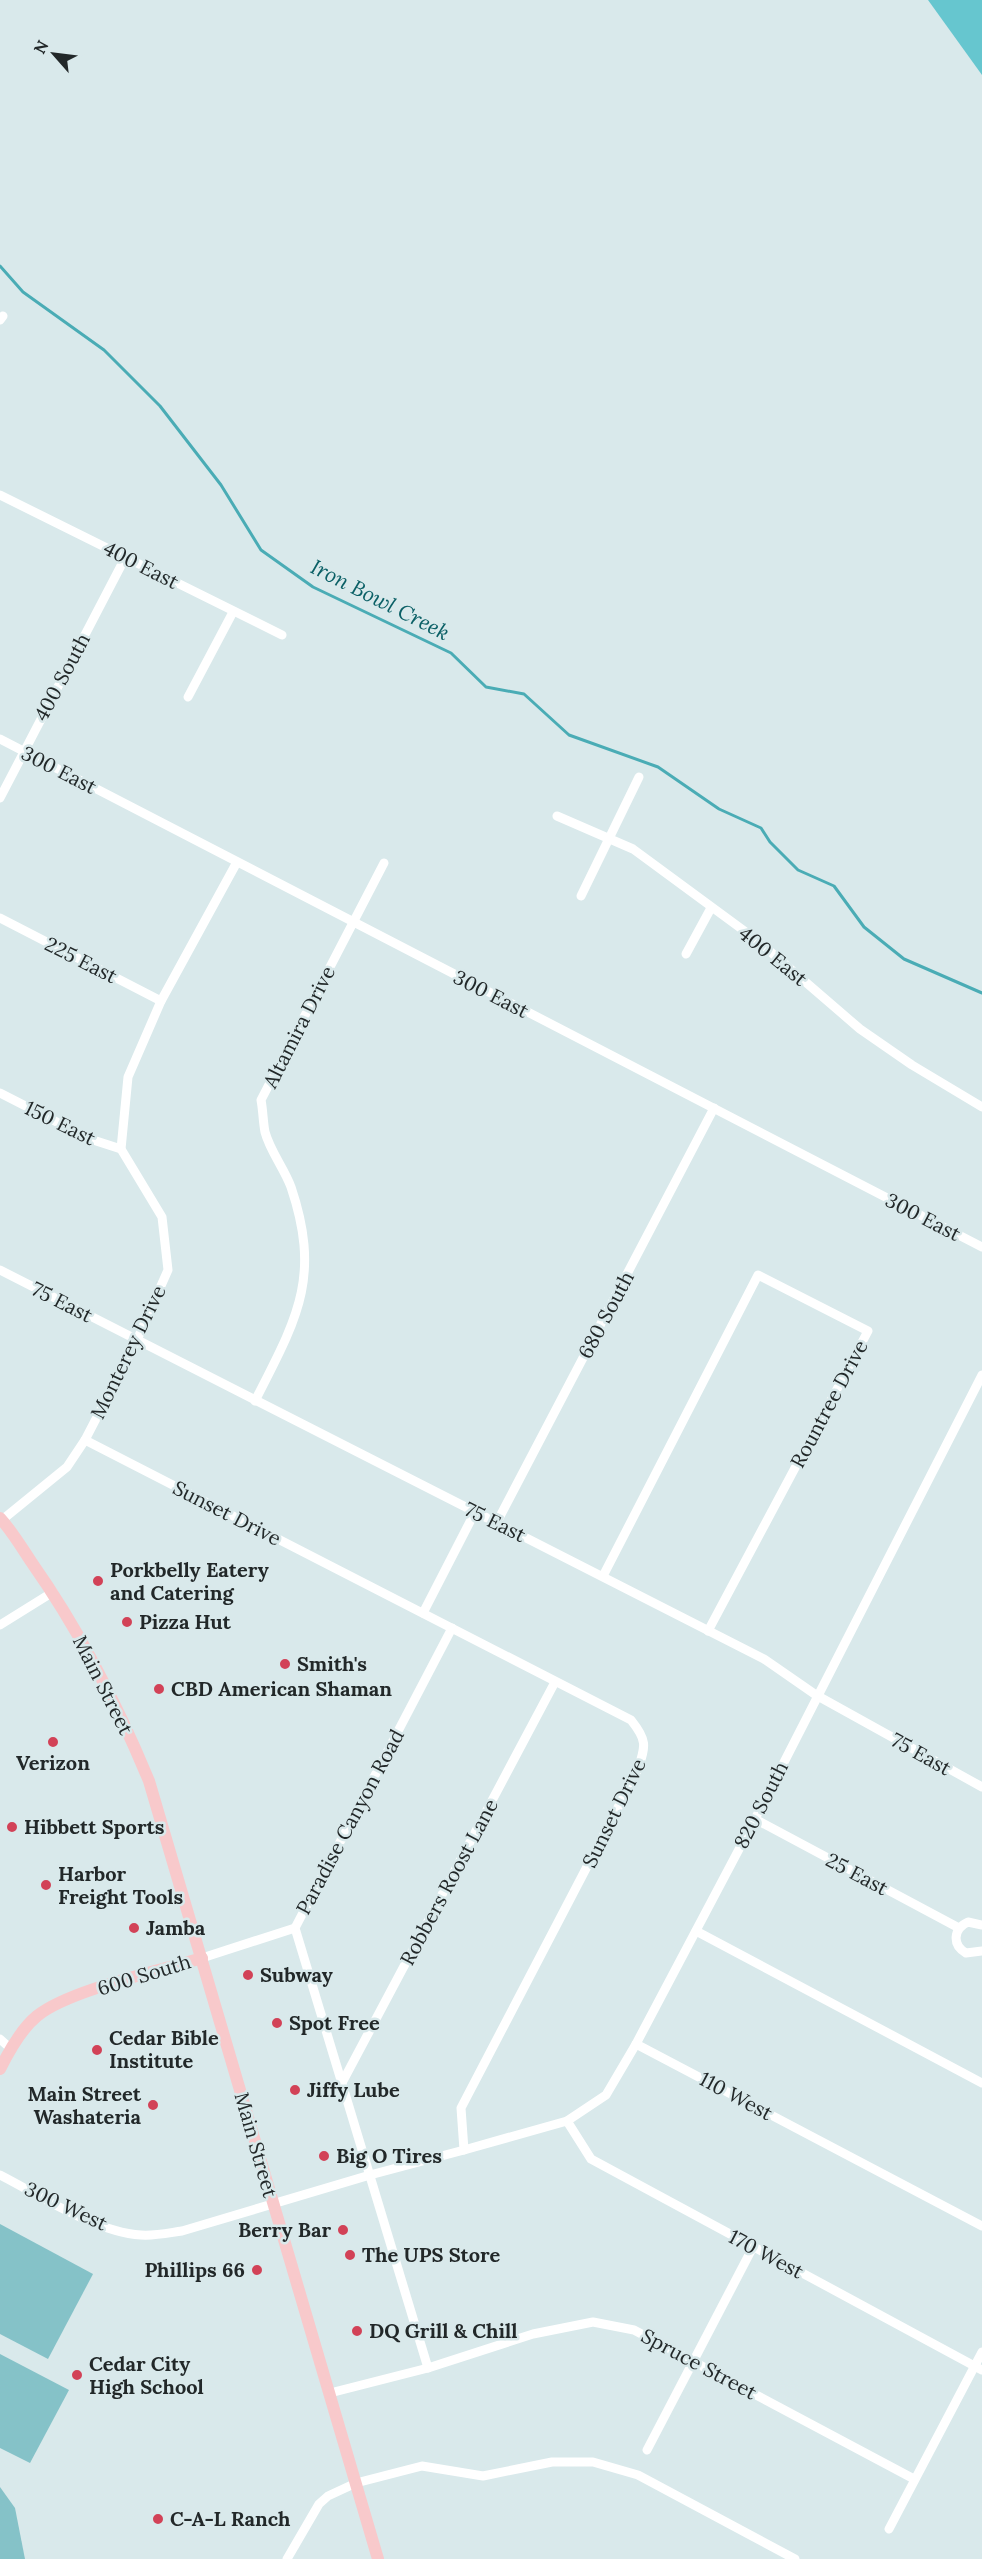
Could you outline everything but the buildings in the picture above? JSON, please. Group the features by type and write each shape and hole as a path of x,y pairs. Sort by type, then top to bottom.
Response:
{"main road":[{"name":"Main Street","path":"1,1519 52,1592 104,1683 149,1781 378,2559"},
{"name":"600 South","path":"0,2069 10,2048 36,2016 63,2000 202,1958"}],"street":[{"name":"400 East","path":"0,495 282,635"},
{"name":"400 South","path":"0,798 125,558"},
{"path":"188,697 233,612"},
{"name":"300 East","path":"0,739 982,1247"},
{"path":"581,896 607,837 639,777"},
{"name":"400 East","path":"557,816 633,849 758,940 860,1029 912,1065 982,1107"},
{"path":"121,1149 128,1077 161,1001 237,862"},
{"name":"Altamira Drive","path":"255,1401 292,1329 305,1280 303,1229 290,1185 265,1133 261,1100 384,863"},
{"path":"686,954 711,908"},
{"name":"225 East","path":"0,918 161,1001"},
{"name":"150 East","path":"0,1094 90,1139 121,1149"},
{"name":"680 South","path":"497,1522 714,1108"},
{"name":"Monterey Drive","path":"1,1519 67,1467 85,1440 137,1340 168,1270 162,1217 121,1149"},
{"name":"75 East","path":"0,1270 764,1659 816,1695 982,1787"},
{"name":"Rountree Drive","path":"603,1576 758,1275 868,1330 708,1631"},
{"name":"820 South","path":"465,2150 567,2121 606,2095 696,1931 982,1375"},
{"name":"Sunset Drive","path":"85,1440 631,1720 643,1735 645,1749 638,1769 461,2108 465,2150"},
{"path":"423,1613 475,1512"},
{"path":"0,1624 52,1592"},
{"name":"Paradise Canyon Road","path":"428,2368 295,1928 452,1629"},
{"name":"Robbers Roost Lane","path":"343,2081 555,1682"},
{"name":"25 East","path":"754,1819 959,1928"},
{"path":"982,1925 968,1922 959,1928 956,1938 962,1951 971,1954 982,1951"},
{"name":"600 South","path":"202,1958 295,1928"},
{"path":"696,1931 982,2083"},
{"path":"0,2039 10,2048"},
{"name":"110 West","path":"636,2044 982,2226"},
{"name":"170 West","path":"567,2121 591,2159 978,2368"},
{"path":"274,2204 465,2150"},
{"name":"300 West","path":"0,2175 84,2218 138,2235 182,2230 274,2204"},
{"path":"646,2450 753,2247"},
{"name":"Spruce Street","path":"330,2393 428,2368 533,2334 593,2322 634,2330 914,2479"},
{"path":"889,2529 914,2479 978,2368 982,2352"},
{"path":"287,2559 319,2504 328,2496 356,2483 423,2466 483,2476 552,2462 593,2462 638,2475 795,2559"}],"shaded area":[{"path":"928,0 982,0 982,75"},
{"path":"0,2224 93,2274 48,2359 0,2334"},
{"path":"0,2354 69,2390 30,2463 0,2448"},
{"path":"0,2487 15,2508 25,2559 0,2559"}],"waterway":[{"name":"Iron Bowl Creek","path":"0,266 23,292 104,350 160,406 221,485 261,550 313,587 451,653 486,687 524,694 569,735 658,767 719,809 761,828 770,842 798,870 834,886 864,927 904,959 982,993"}],"place":[{"name":"Porkbelly Eatery and Catering","path":"98,1581"},
{"name":"Pizza Hut","path":"127,1622"},
{"name":"Smith's","path":"285,1664"},
{"name":"CBD American Shaman","path":"159,1689"},
{"name":"Verizon","path":"53,1742"},
{"name":"Hibbett Sports","path":"12,1827"},
{"name":"Harbor Freight Tools","path":"46,1885"},
{"name":"Jamba","path":"134,1928"},
{"name":"Subway","path":"248,1975"},
{"name":"Spot Free","path":"277,2023"},
{"name":"Cedar Bible Institute","path":"97,2050"},
{"name":"Jiffy Lube","path":"295,2090"},
{"name":"Main Street Washateria","path":"153,2105"},
{"name":"Big O Tires","path":"324,2156"},
{"name":"Berry Bar","path":"343,2230"},
{"name":"The UPS Store","path":"350,2255"},
{"name":"Phillips 66","path":"257,2270"},
{"name":"DQ Grill & Chill","path":"357,2331"},
{"name":"Cedar City High School","path":"77,2375"},
{"name":"C-A-L Ranch","path":"158,2519"}]}
